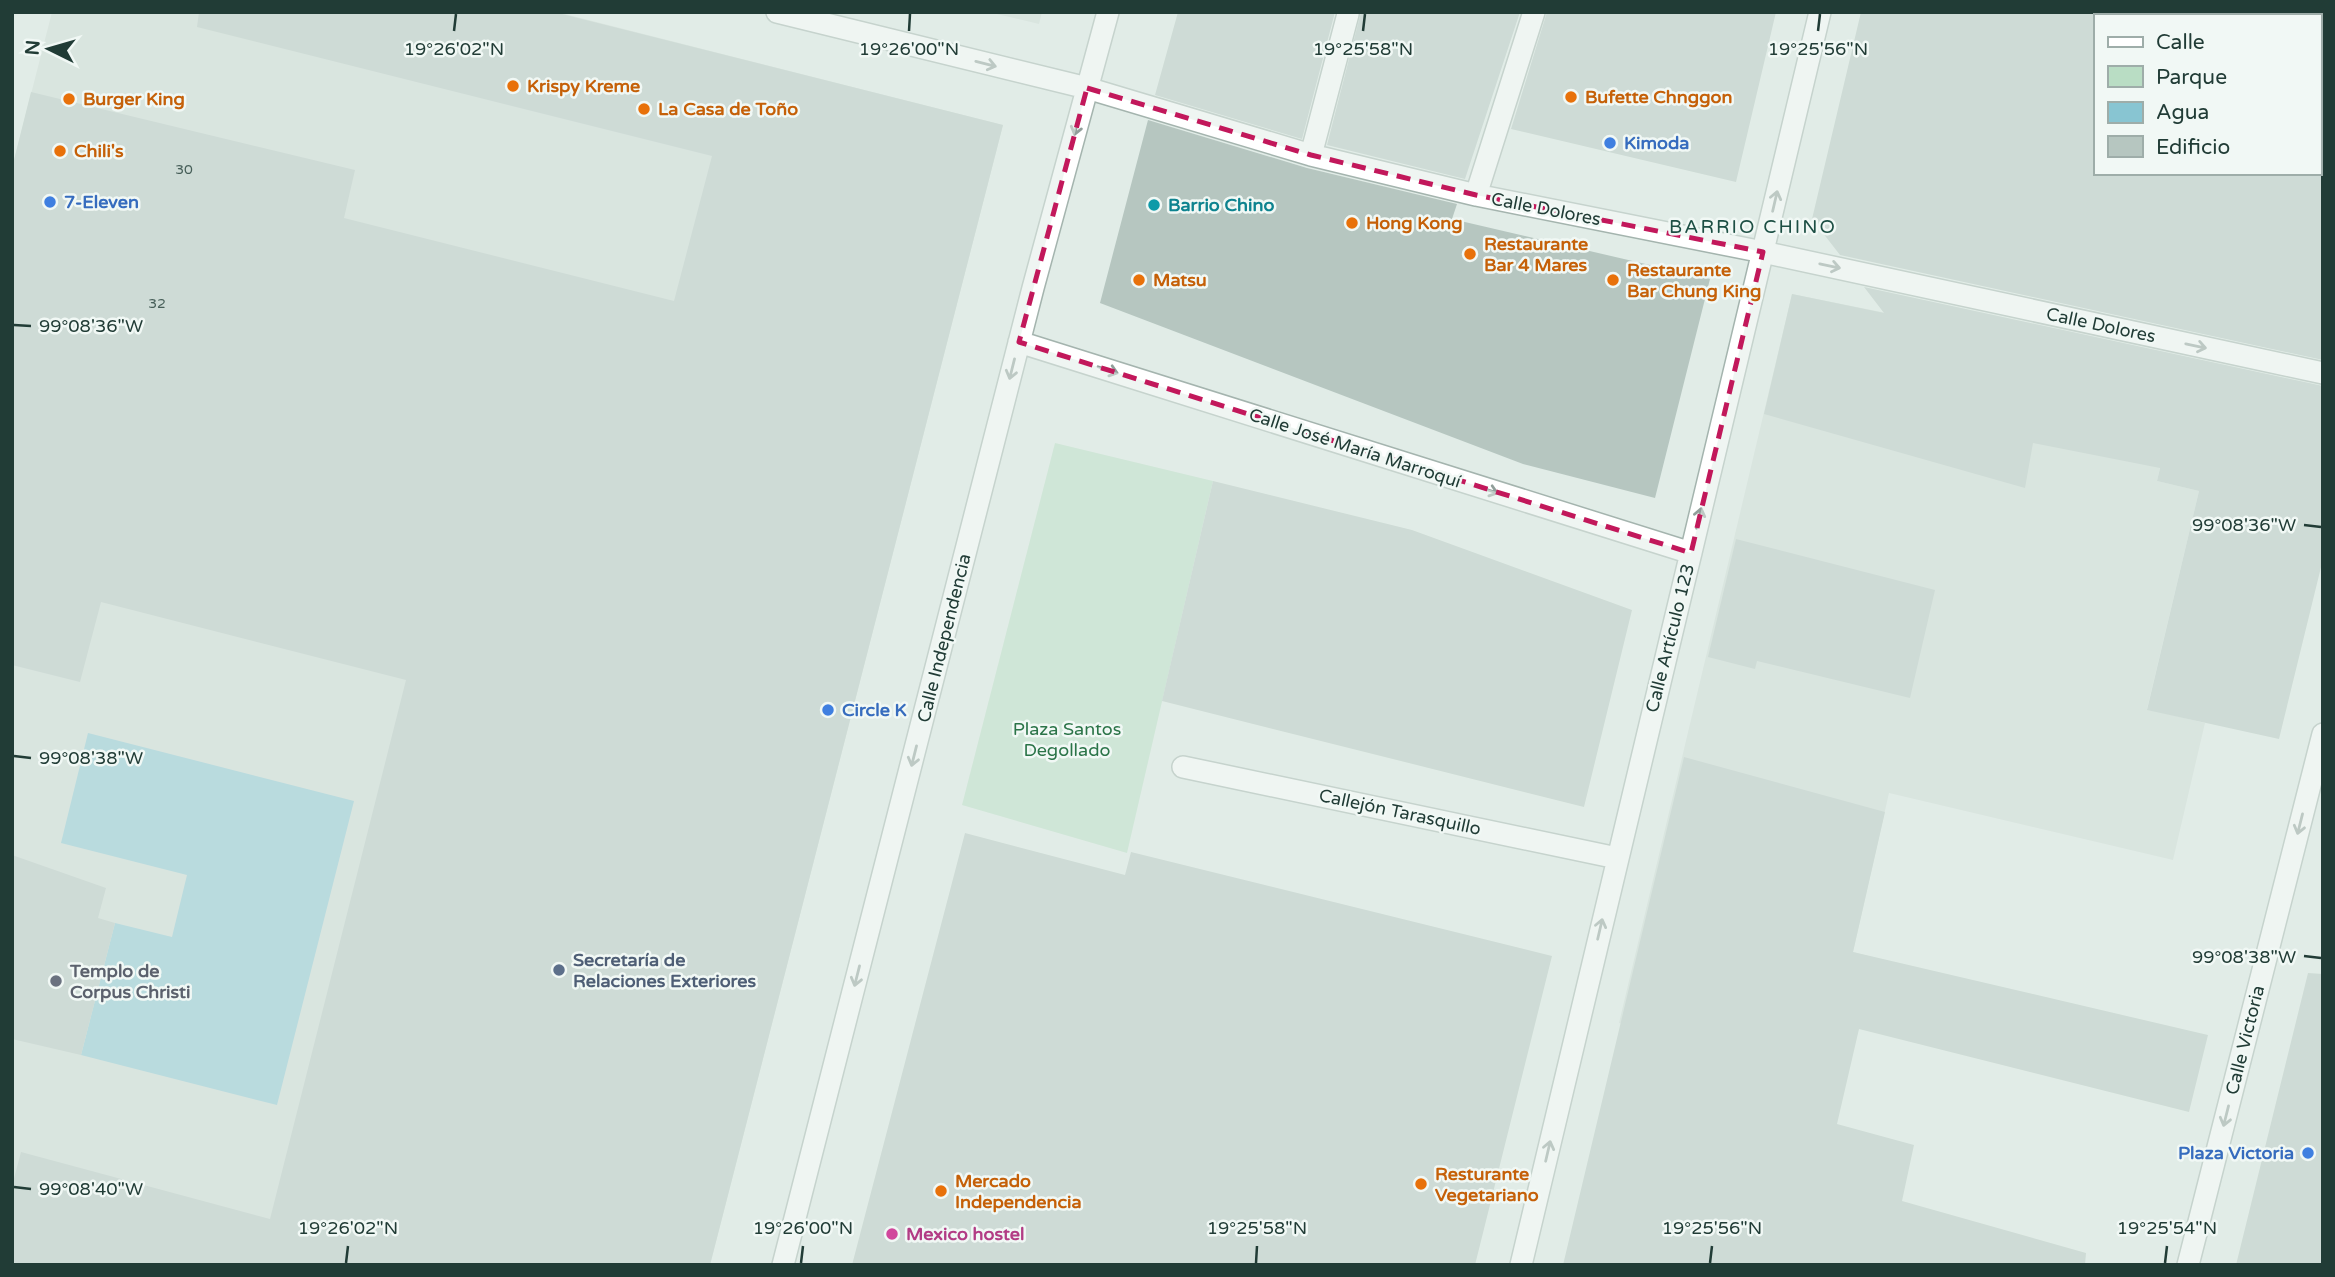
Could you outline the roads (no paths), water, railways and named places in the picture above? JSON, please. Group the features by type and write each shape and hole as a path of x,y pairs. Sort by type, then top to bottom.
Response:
{"street":[{"name":"Calle Dolores","path":"777,12 1087,88 1311,155 1476,195 1763,251 2323,373"},
{"name":"Calle Independencia","path":"783,1265 1019,342 1108,12"},
{"path":"1476,195 1534,12"},
{"name":"Calle Artículo 123","path":"1521,1265 1820,12"},
{"path":"1311,155 1348,14"},
{"name":"Calle José María Marroquí","path":"1019,342 1691,554"},
{"name":"Calle Victoria","path":"2188,1265 2317,782 2323,734"},
{"name":"Callejón Tarasquillo","path":"1183,767 1618,858"}],"water":[{"path":"88,733 354,801 277,1105 81,1055 115,923 172,937 187,875 61,843"}],"place":[{"name":"Krispy Kreme","path":"513,86"},
{"name":"Bufette Chnggon","path":"1571,97"},
{"name":"Burger King","path":"69,99"},
{"name":"La Casa de Toño","path":"644,109"},
{"name":"Kimoda","path":"1610,143"},
{"name":"Chili's","path":"60,151"},
{"name":"7-Eleven","path":"50,202"},
{"name":"Barrio Chino","path":"1154,205"},
{"name":"Hong Kong","path":"1352,223"},
{"name":"Restaurante Bar 4 Mares","path":"1470,254"},
{"name":"Matsu","path":"1139,280"},
{"name":"Restaurante Bar Chung King","path":"1613,280"},
{"name":"Circle K","path":"828,710"},
{"name":"Secretaría de Relaciones Exteriores","path":"559,970"},
{"name":"Templo de Corpus Christi","path":"56,981"},
{"name":"Plaza Victoria","path":"2308,1153"},
{"name":"Resturante Vegetariano","path":"1421,1184"},
{"name":"Mercado Independencia","path":"941,1191"},
{"name":"Mexico hostel","path":"892,1234"}],"district":[{"name":"BARRIO CHINO","path":"1753,227"}],"park label":[{"name":"Plaza Santos Degollado","path":"1067,739"}]}
